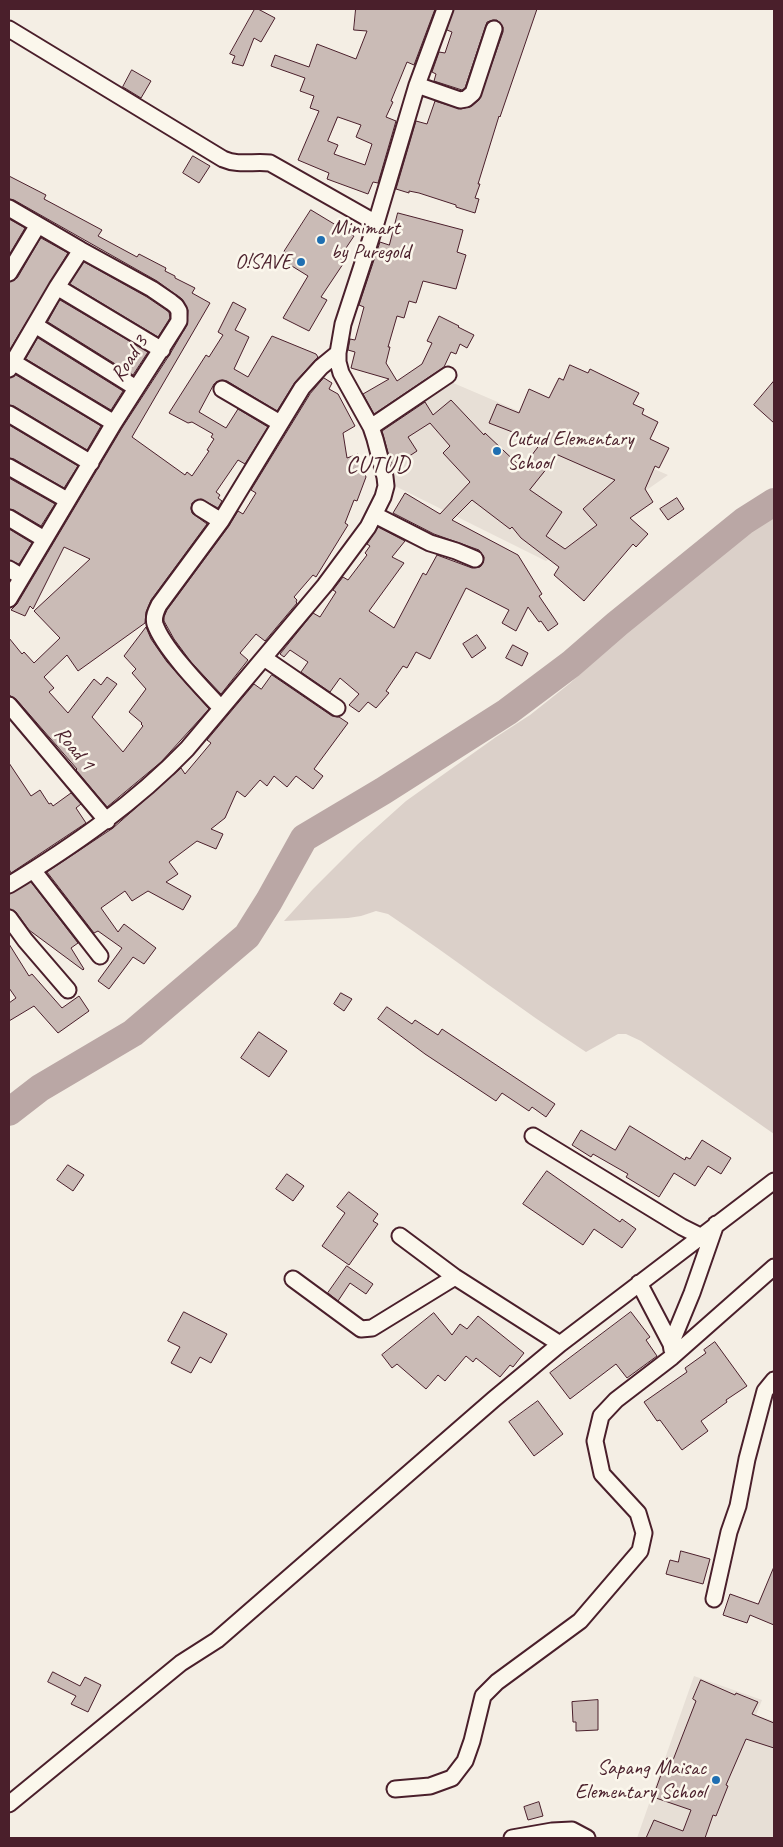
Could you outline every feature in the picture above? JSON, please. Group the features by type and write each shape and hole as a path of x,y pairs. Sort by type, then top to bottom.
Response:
{"street":[{"path":"9,884 107,821 166,771 325,585 375,515 386,486 380,458 371,427 341,373 338,353 343,324 376,223 417,85 445,9"},
{"path":"9,29 223,159 234,164 270,163 376,223"},
{"path":"417,85 460,100 466,99 473,93 494,29"},
{"name":"Road 3","path":"9,208 152,289 176,306 178,311 178,320 162,350 114,423 9,599"},
{"path":"9,273 38,225"},
{"path":"81,250 11,366 114,423"},
{"path":"57,287 162,350"},
{"path":"35,325 136,388"},
{"path":"221,708 168,646 155,624 154,616 158,604 220,521 302,388 313,375 338,353"},
{"path":"371,427 448,376"},
{"path":"222,389 280,423"},
{"path":"9,414 91,463"},
{"path":"9,467 67,500"},
{"path":"200,508 220,521"},
{"path":"375,515 430,543 475,559"},
{"path":"9,518 44,539"},
{"path":"9,568 22,577"},
{"path":"264,658 337,708"},
{"name":"Road 1","path":"9,705 107,821"},
{"path":"33,870 100,956"},
{"path":"9,918 25,940 68,990"},
{"path":"533,1136 682,1228 700,1236"},
{"path":"9,1804 181,1663 217,1640 560,1344 774,1181"},
{"path":"672,1350 716,1224"},
{"path":"400,1236 454,1277 560,1344"},
{"path":"395,1789 430,1786 452,1778 465,1761 484,1696 497,1682 580,1621 640,1551 644,1533 638,1513 602,1474 595,1441 601,1416 616,1400 672,1350 774,1267"},
{"path":"293,1279 361,1329 372,1328 454,1277"},
{"path":"639,1283 672,1350"},
{"path":"714,1599 728,1532 738,1506 747,1459 765,1391 774,1380"},
{"path":"512,1838 552,1831 572,1830 587,1838"}],"shaded area":[{"name":"Cutud Elementary School","path":"451,382 668,475 546,561 395,486 375,426"},
{"path":"774,516 774,1134 641,1041 626,1034 618,1034 586,1052 388,914 376,911 348,918 284,921 358,844 406,801 530,715 569,684 737,535 762,519"},
{"name":"Sapang Maisac Elementary School","path":"694,1676 762,1700 756,1715 774,1721 774,1838 637,1838"}],"building":[{"path":"255,9 275,18 261,42 254,38 243,66 232,63 235,56 230,54"},
{"path":"356,9 435,9 414,65 407,62 391,101 393,102 386,117 396,121 378,183 373,182 368,194 327,179 329,173 298,160 319,111 310,108 314,96 300,91 305,78 271,66 275,55 309,67 317,44 356,59 367,31 354,30","holes":["338,117 361,125 356,137 372,144 365,165 334,154 338,145 328,141"]},
{"path":"454,9 537,9 499,116 478,184 480,184 475,198 479,199 475,213 419,193 409,191 409,193 396,189 416,121 427,124 435,101 461,109 472,106 479,100 503,32 503,27 497,20 487,22 465,88 462,90 434,81 436,74 432,72 439,52 445,53 452,32 447,30"},
{"path":"132,70 151,81 141,98 123,87"},
{"path":"193,156 210,166 199,183 183,173"},
{"path":"9,176 46,195 44,199 102,230 98,236 137,257 139,254 166,268 165,271 175,276 175,278 195,288 192,293 210,303 132,437 185,475 187,472 192,476 209,451 207,450 214,439 211,437 213,434 192,422 188,423 169,413 206,355 209,357 223,335 218,332 233,302 246,309 235,330 249,337 234,369 248,377 272,336 316,354 318,357 295,382 277,411 227,381 222,380 214,384 199,412 226,428 238,409 268,427 245,464 238,460 216,492 220,495 218,498 222,501 218,508 201,499 192,503 192,513 207,524 151,600 146,612 145,623 78,671 67,655 44,677 54,688 49,692 68,713 94,679 101,685 107,677 117,684 92,717 123,752 143,726 129,712 146,689 132,673 136,669 124,656 146,627 151,639 167,662 209,709 161,762 107,807 77,769 16,699 9,695 9,638 22,654 24,652 34,663 60,638 34,611 90,559 64,547 33,609 30,606 25,616 11,610 17,604 122,428 170,354 187,325 188,310 182,299 157,281 14,200 9,199"},
{"path":"311,210 354,236 344,251 349,255 321,297 327,300 309,331 283,318 308,276 287,263 290,255 284,252"},
{"path":"398,213 463,230 457,252 466,255 456,289 423,281 416,303 409,301 404,318 397,316 388,347 390,347 386,363 397,381 422,364 432,343 427,341 439,316 474,335 467,348 460,344 456,354 451,352 444,367 374,414 363,394 389,379 351,368 355,352 348,350 350,339 355,340 364,307 359,305 380,242 389,245"},
{"path":"9,219 25,228 9,255"},
{"path":"41,238 68,253 9,351 9,282 17,278"},
{"path":"84,262 147,297 169,312 170,318 158,337 70,284"},
{"path":"60,300 148,352 133,375 48,322"},
{"path":"38,338 123,391 111,410 26,359"},
{"path":"570,365 588,373 590,369 639,393 633,404 644,409 642,414 658,422 650,439 669,448 659,468 655,466 645,489 653,502 630,518 648,534 636,547 633,544 584,601 554,575 559,567 521,538 512,527 510,529 472,500 452,520 518,555 542,594 539,596 558,624 548,631 528,607 516,631 502,623 509,610 466,588 430,659 416,652 407,668 403,666 386,691 389,693 376,708 368,702 359,712 349,705 359,694 340,678 330,692 301,672 308,662 290,650 284,657 280,654 313,613 320,617 336,592 333,590 343,577 348,580 367,555 365,553 370,546 367,544 378,527 405,541 392,557 404,563 369,611 394,628 423,573 426,575 437,555 472,568 480,567 483,563 484,557 479,550 434,534 393,513 405,493 440,514 470,482 443,453 450,446 430,423 408,437 417,451 394,466 390,460 382,431 425,402 433,415 451,400 484,435 485,433 522,468 541,443 489,423 497,404 519,413 529,389 549,398 559,378 563,380","holes":["558,455 615,480 583,509 597,525 565,549 546,536 562,512 530,490"]},
{"path":"16,375 101,426 87,450 14,406 9,405 9,378"},
{"path":"324,378 332,383 329,389 338,394 355,426 343,433 347,458 358,454 366,477 357,501 354,500 345,523 348,525 316,577 313,575 294,597 297,603 265,641 256,634 240,653 248,660 221,694 191,662 174,639 164,621 164,617 167,610 238,511 243,514 256,493 251,490 310,394"},
{"path":"774,381 774,423 754,405"},
{"path":"9,425 78,466 64,488 14,459 9,458"},
{"path":"9,478 55,504 41,526 9,509"},
{"path":"677,498 684,509 668,520 660,509"},
{"path":"9,529 32,543 19,564 9,560"},
{"path":"477,635 486,648 472,658 463,644"},
{"path":"513,645 528,653 522,666 506,658"},
{"path":"272,675 332,716 339,717 348,723 314,769 323,776 313,789 296,776 287,787 274,776 267,786 260,780 245,797 237,791 225,818 211,829 223,834 216,849 197,841 169,862 178,874 166,882 191,896 183,910 148,891 132,901 125,891 101,908 118,932 124,924 156,948 144,964 133,957 109,989 98,981 122,948 98,931 94,933 47,872 113,828 181,768 185,774 211,743 207,740 254,684 261,689"},
{"path":"9,763 31,796 40,790 49,804 51,803 53,806 71,793 81,804 76,808 86,823 11,873 9,869"},
{"path":"31,882 78,943 71,948 83,970 29,930 16,912 9,909 9,895"},
{"path":"9,944 29,976 32,974 62,1008 79,996 89,1011 58,1033 34,1006 9,1021 9,1003 16,998 9,988"},
{"path":"341,993 352,999 344,1011 334,1004"},
{"path":"387,1007 412,1024 415,1020 438,1035 442,1029 555,1104 546,1117 532,1107 529,1111 502,1093 496,1101 425,1054 378,1019"},
{"path":"259,1032 287,1051 269,1077 241,1058"},
{"path":"630,1126 685,1160 686,1157 690,1159 702,1140 731,1158 721,1174 708,1166 695,1186 674,1173 659,1197 626,1177 628,1174 593,1154 591,1157 572,1145 581,1130 615,1150"},
{"path":"68,1165 84,1175 73,1191 57,1180"},
{"path":"547,1171 620,1222 622,1219 636,1229 622,1248 594,1229 583,1245 523,1204"},
{"path":"287,1174 304,1186 293,1201 276,1189"},
{"path":"349,1192 378,1214 373,1221 378,1224 349,1265 322,1246 345,1213 337,1207"},
{"path":"347,1266 373,1284 366,1294 350,1283 338,1301 328,1293"},
{"path":"184,1312 227,1334 211,1363 200,1357 191,1373 171,1363 180,1347 168,1341"},
{"path":"631,1312 650,1337 646,1340 657,1356 627,1378 616,1364 570,1399 550,1373"},
{"path":"434,1313 452,1335 460,1324 467,1329 478,1316 524,1353 513,1367 510,1365 500,1377 476,1358 473,1362 466,1356 445,1381 438,1375 426,1389 397,1364 392,1368 382,1355"},
{"path":"715,1342 747,1386 726,1400 727,1402 701,1421 708,1431 682,1450 660,1420 657,1421 644,1402 687,1372 685,1368 706,1353 704,1350"},
{"path":"538,1401 563,1434 534,1456 509,1422"},
{"path":"681,1551 710,1559 703,1584 666,1574 670,1560 678,1562"},
{"path":"774,1567 774,1625 750,1615 747,1623 723,1615 730,1594 758,1604"},
{"path":"53,1672 80,1686 85,1677 101,1685 88,1712 71,1704 76,1696 48,1682"},
{"path":"701,1680 735,1695 736,1693 758,1702 752,1714 774,1723 774,1748 746,1739 726,1785 728,1786 716,1816 713,1815 705,1838 646,1838 654,1820 683,1831 691,1810 653,1797 667,1758 673,1760 696,1701 693,1699"},
{"path":"598,1700 598,1730 576,1731 576,1722 573,1722 572,1702"},
{"path":"539,1802 543,1816 528,1820 524,1807"}],"waterway":[{"path":"9,1112 40,1088 133,1033 247,936 304,838 383,791 507,712 571,664 617,624 744,521 774,502"}],"place":[{"name":"Minimart by Puregold","path":"321,240"},
{"name":"O!SAVE","path":"301,262"},
{"name":"Cutud Elementary School","path":"497,451"},
{"name":"Sapang Maisac Elementary School","path":"716,1780"}],"district":[{"name":"CUTUD","path":"378,466"}]}
